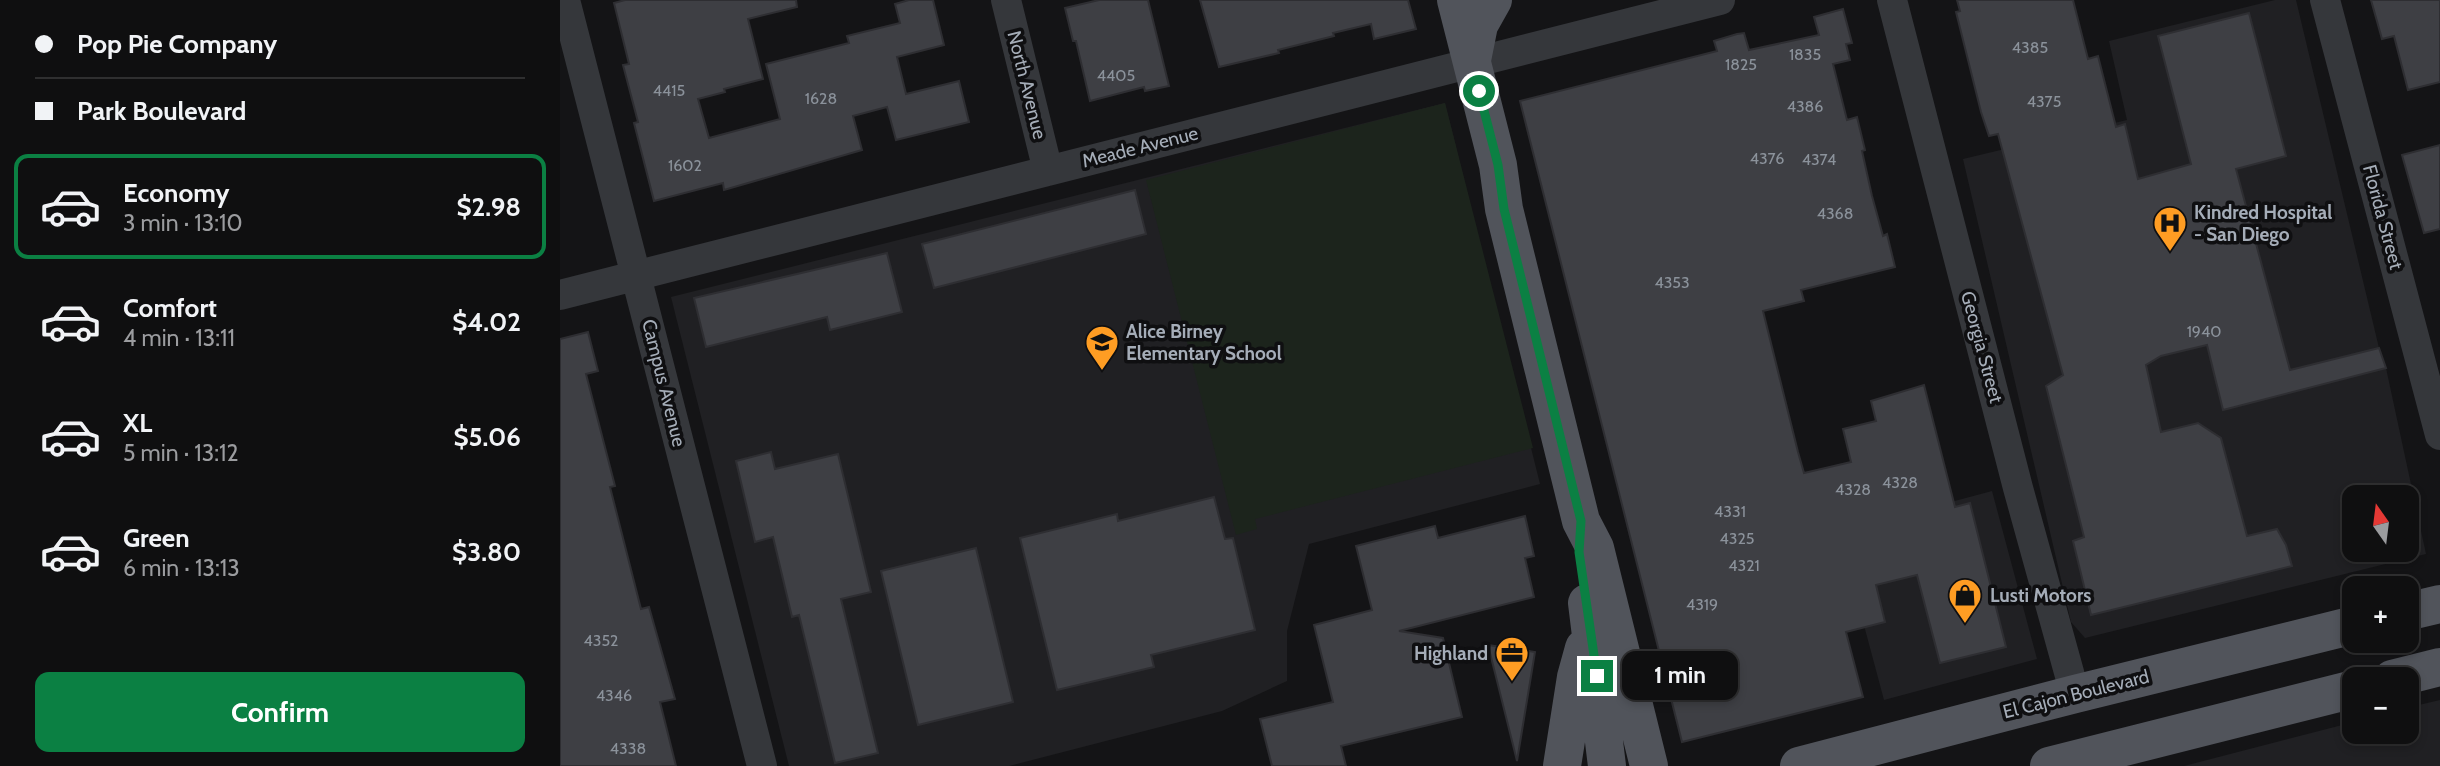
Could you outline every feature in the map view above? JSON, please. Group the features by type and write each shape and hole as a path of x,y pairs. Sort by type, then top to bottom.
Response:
{"main road":[{"path":"1456,0 1498,165 1504,209 1581,521 1595,548 1650,766"},
{"path":"1472,62 1479,25 1493,0"},
{"path":"1581,521 1579,552 1591,626 1607,766"},
{"path":"2419,609 2440,604"},
{"path":"1562,766 1576,677 1591,626"},
{"name":"El Cajon Boulevard","path":"1799,766 2342,628"},
{"path":"2419,672 2440,667"},
{"path":"2070,763 2342,692"}],"street":[{"name":"Campus Avenue","path":"565,0 762,766"},
{"name":"North Avenue","path":"1006,0 1048,171"},
{"name":"Meade Avenue","path":"560,295 1720,0"},
{"name":"Georgia Street","path":"1892,0 2018,488 2076,694"},
{"name":"Florida Street","path":"2325,0 2440,435"}],"shaded area":[{"name":"Kindred Hospital - San Diego","path":"2275,0 2296,0 2386,368 2411,485 2342,485 2342,562 2394,562 2085,638 2071,622 1963,159 2127,120 2109,41"},
{"name":"Alice Birney Elementary School","path":"1445,103 1540,484 1309,544 1287,631 1287,681 1222,711 1009,766 789,766 671,297"},
{"path":"1445,103 1533,448 1255,519 1257,529 1236,535 1146,180"},
{"path":"1992,491 2037,659 1884,700 1839,532"},
{"name":"Kindred Hospital - San Diego","path":"2419,521 2426,554 2419,556"},
{"path":"2440,700 2440,766 2184,766 2342,725 2342,744 2419,744 2419,705"}],"building":[{"path":"625,0 796,0 797,7 748,19 763,79 698,99 709,138 780,119 766,64 849,43 847,36 900,23 895,4 909,0 933,0 944,45 897,57 906,94 959,81 969,122 896,140 887,107 853,116 862,150 724,190 723,183 654,201 634,123 638,122 623,65 629,64 614,3"},
{"path":"1099,0 1148,0 1169,86 1145,91 1144,87 1090,101 1065,8"},
{"path":"1200,0 1408,0 1416,29 1374,39 1371,24 1278,50 1279,53 1219,67"},
{"path":"1957,0 2073,0 2088,59 2098,56 2116,127 2125,124 2138,179 2191,164 2158,36 2249,13 2286,156 2236,169 2290,370 2379,348 2386,368 2223,410 2207,345 2161,356 2146,365 2161,432 2198,423 2221,438 2247,536 2277,529 2286,545 2292,566 2091,615 2073,541 2084,537 2046,386 2063,375 1998,134 1989,136 1981,112 1956,12 1960,11"},
{"path":"2371,0 2440,0 2440,82 2408,90 2394,36 2382,39"},
{"path":"1843,9 1852,43 1846,44 1850,60 1833,64 1847,120 1857,117 1872,196 1883,236 1887,234 1895,267 1801,290 1804,301 1763,311 1798,452 1804,473 1851,462 1843,429 1876,421 1871,401 1924,385 1955,507 1970,503 2006,647 1940,663 1917,575 1876,585 1885,622 1846,632 1863,697 1682,742 1520,101 1717,51 1714,41 1737,34 1744,33 1749,50 1819,35 1814,17"},
{"path":"2440,145 2440,229 2424,233 2402,155"},
{"path":"1135,190 1146,234 934,288 922,244"},
{"path":"887,253 902,312 830,330 827,317 706,347 694,298"},
{"path":"588,332 598,371 586,374 615,486 610,487 641,609 649,607 675,699 660,702 676,766 560,766 560,339"},
{"path":"771,452 775,469 838,454 871,592 841,599 878,753 835,763 799,615 792,617 773,537 755,542 736,461"},
{"path":"1214,497 1225,539 1233,538 1255,630 1151,655 1154,667 1057,690 1020,538 1117,514 1118,521"},
{"path":"1525,516 1534,556 1525,558 1534,597 1399,631 1443,638 1462,717 1341,746 1346,766 1272,766 1260,719 1333,702 1314,625 1372,610 1356,546 1435,526 1438,538"},
{"path":"976,548 1013,702 918,725 881,571"},
{"path":"1488,645 1535,652 1517,761"}],"place":[{"name":"Kindred Hospital - San Diego","path":"2170,253"},
{"name":"Alice Birney Elementary School","path":"1102,372"},
{"name":"Lusti Motors","path":"1965,625"},
{"name":"Highland","path":"1512,683"}],"route":[{"path":"1479,91 1498,165 1504,209 1581,521 1579,552 1597,676"}]}
